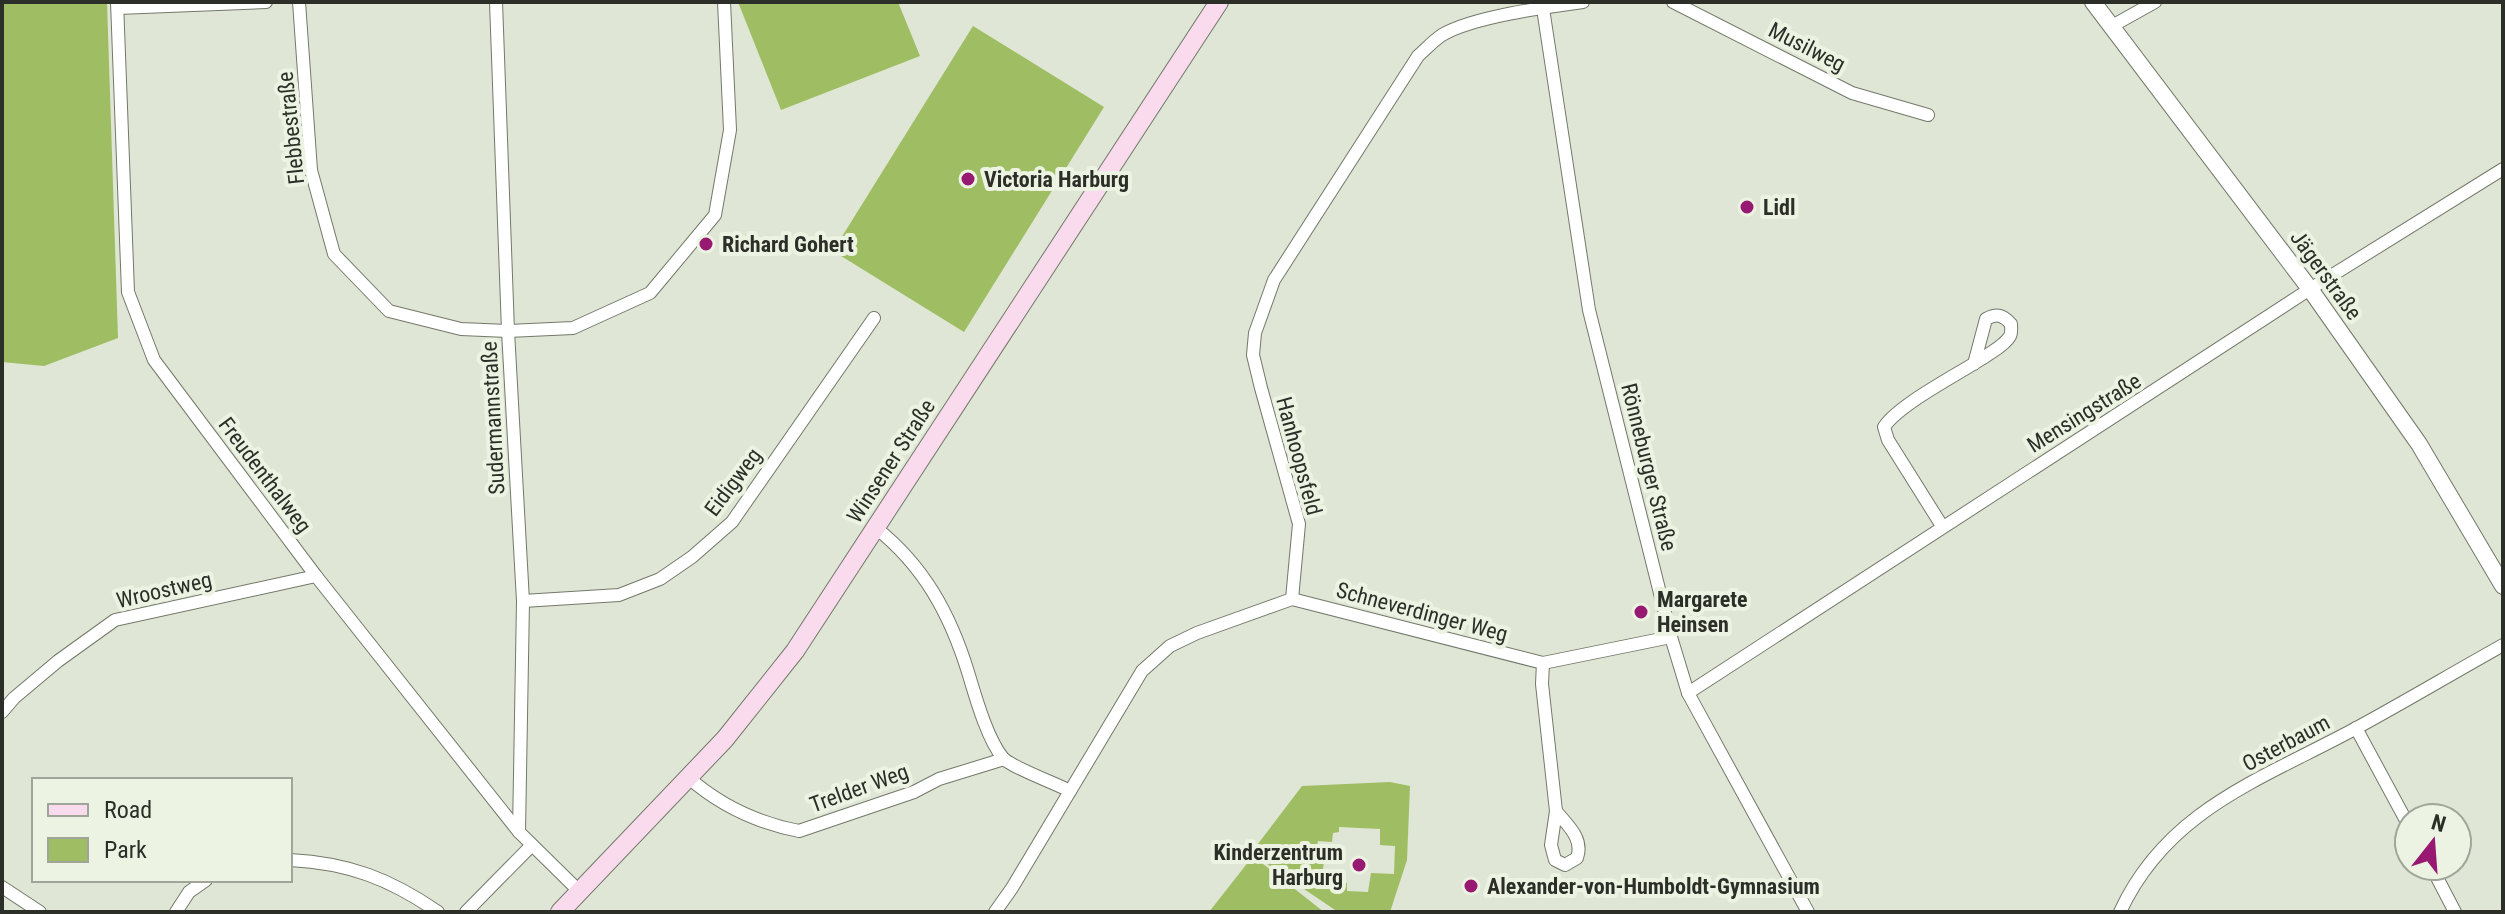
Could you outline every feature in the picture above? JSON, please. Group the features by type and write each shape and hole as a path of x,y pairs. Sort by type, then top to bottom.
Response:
{"main road":[{"name":"Winsener Straße","path":"560,912 689,778 775,678 1219,2"}],"street":[{"path":"118,5 266,2"},
{"name":"Flebbestraße","path":"299,2 311,170 334,254 389,311 461,329 508,331 573,328 650,293 715,215 730,130 724,2"},
{"name":"Sudermannstraße","path":"496,2 508,331 523,601 519,832"},
{"path":"1543,5 1583,2"},
{"name":"Musilweg","path":"1673,2 1852,93 1928,115"},
{"name":"Jägerstraße","path":"2093,2 2310,289 2419,444 2503,586"},
{"path":"2112,26 2155,2"},
{"name":"Freudenthalweg","path":"118,5 128,292 154,360 316,576 519,832 579,891"},
{"name":"Hanhoopsfeld","path":"1292,599 1299,524 1252,347 1274,280 1418,56 1442,36 1463,26 1543,5"},
{"name":"Rönneburger Straße","path":"1543,5 1589,310 1671,637 1688,693 1808,912"},
{"name":"Mensingstraße","path":"1688,693 2310,289 2503,169"},
{"name":"Eidigweg","path":"523,601 619,595 660,579 692,557 732,522 874,318"},
{"path":"1942,526 1888,440 1884,427 1892,415 1974,364"},
{"path":"876,528 929,583 951,622 977,706 1004,759 1070,791"},
{"name":"Wroostweg","path":"2,712 58,661 115,620 316,576"},
{"path":"995,912 1142,671 1170,646 1197,633 1292,599"},
{"name":"Schneverdinger Weg","path":"1292,599 1543,663 1671,637"},
{"name":"Osterbaum","path":"2120,912 2140,874 2164,844 2192,819 2503,645"},
{"path":"1543,663 1542,684 1556,811"},
{"path":"2356,728 2396,802"},
{"name":"Trelder Weg","path":"689,778 735,810 799,831 914,792 939,779 1004,759"},
{"path":"466,912 531,846"},
{"path":"292,860 361,871 406,890 438,912"},
{"path":"176,912 189,892 203,882"},
{"path":"2439,882 2455,912"},
{"path":"2,887 40,912"}],"green space":[{"path":"2,2 107,2 118,338 44,366 2,362"},
{"path":"738,2 898,2 920,56 781,110"},
{"name":"Victoria Harburg","path":"973,26 1104,107 964,332 833,251"},
{"path":"1390,782 1410,786 1407,860 1390,912 1338,912 1251,853 1302,786","holes":["1339,827 1380,829 1380,845 1395,846 1394,874 1371,873 1368,892 1347,891 1347,883 1329,881 1330,871 1323,870 1324,859 1311,858 1312,846 1317,846 1318,841 1332,842 1333,833 1339,832"]},
{"path":"1253,856 1324,912 1209,912"}],"place":[{"name":"Victoria Harburg","path":"968,179"},
{"name":"Lidl","path":"1747,207"},
{"name":"Richard Gohert","path":"706,244"},
{"name":"Margarete Heinsen","path":"1641,612"},
{"name":"Kinderzentrum Harburg","path":"1359,865"},
{"name":"Alexander-von-Humboldt-Gymnasium","path":"1471,886"}]}
